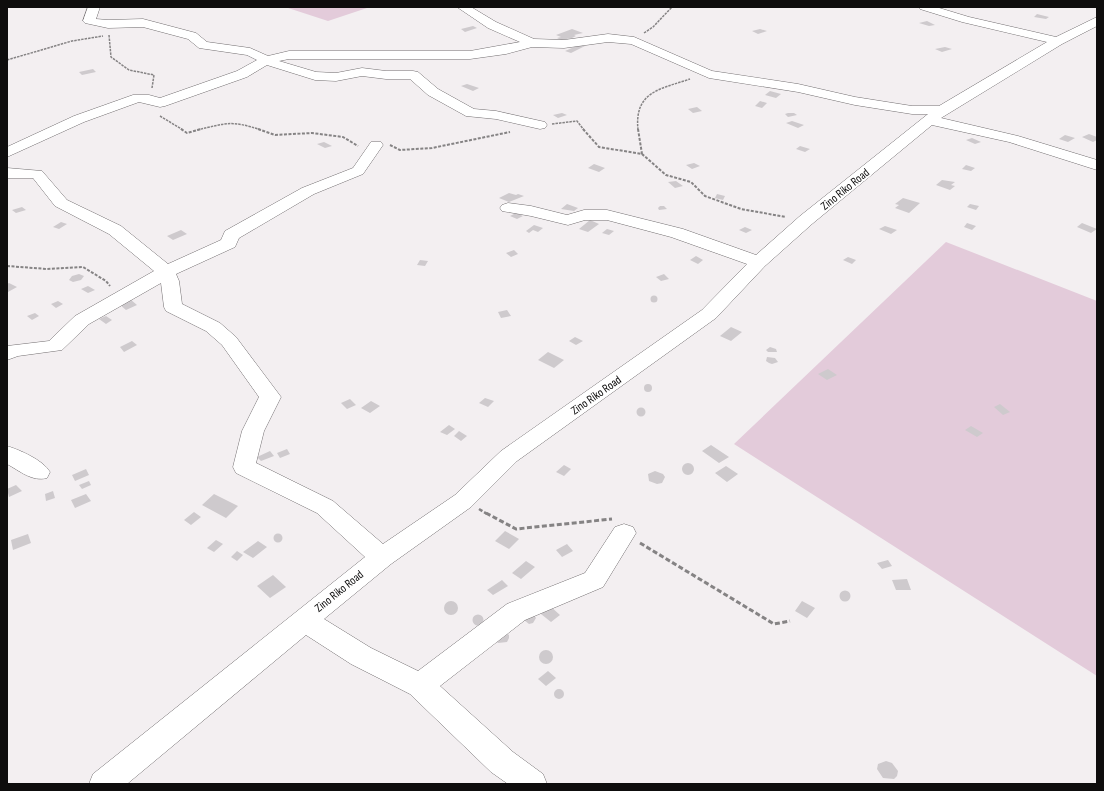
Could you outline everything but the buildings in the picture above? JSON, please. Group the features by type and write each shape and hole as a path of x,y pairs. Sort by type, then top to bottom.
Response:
{"street":[{"path":"94,7 89,20 110,31 143,23 192,36 203,45 250,52 267,60 315,76 336,77 362,72 386,75 413,75 433,92 471,113 496,115 540,125"},
{"path":"463,7 492,25 532,43"},
{"path":"924,7 972,22 1058,41"},
{"name":"Zino Riko Road","path":"104,784 382,557 463,501 509,456 710,314 759,262 806,220 936,115 1058,41 1097,21"},
{"path":"7,153 79,119 138,98 149,99 160,103 187,92 242,74 267,60 289,55 470,55 506,50 532,43 564,44 608,38 634,41 709,74 753,80 936,115 1097,165"},
{"path":"7,354 13,351 55,346 82,320 120,300 166,272 229,242 231,235 308,191 358,171 376,145"},
{"path":"7,172 37,174 61,203 115,230 166,272 170,281 173,307 213,327 229,341 270,397 253,431 244,467 325,507 382,557"},
{"path":"508,208 531,211 568,220 584,215 607,215 677,233 759,262"},
{"path":"7,454 39,472"},
{"path":"420,685 516,612 594,580 624,533"},
{"path":"304,620 362,656 420,685 502,762 532,784"}],"path":[{"path":"634,41 653,27 672,7"},
{"path":"7,60 110,31 111,57 129,70 154,75 148,108 187,133 225,123 239,124 276,135 312,133 343,137 356,147 387,144 400,150 432,148 540,125 577,121 587,135 599,147 642,154 666,176 691,182 705,196 741,209 806,220"},
{"path":"642,154 637,119 639,105 654,91 709,74"},
{"path":"7,266 16,268 47,269 83,267 106,281 120,300"}],"shaded area":[{"path":"285,7 370,7 328,21"},
{"path":"946,242 1097,301 1097,676 734,444"}]}
